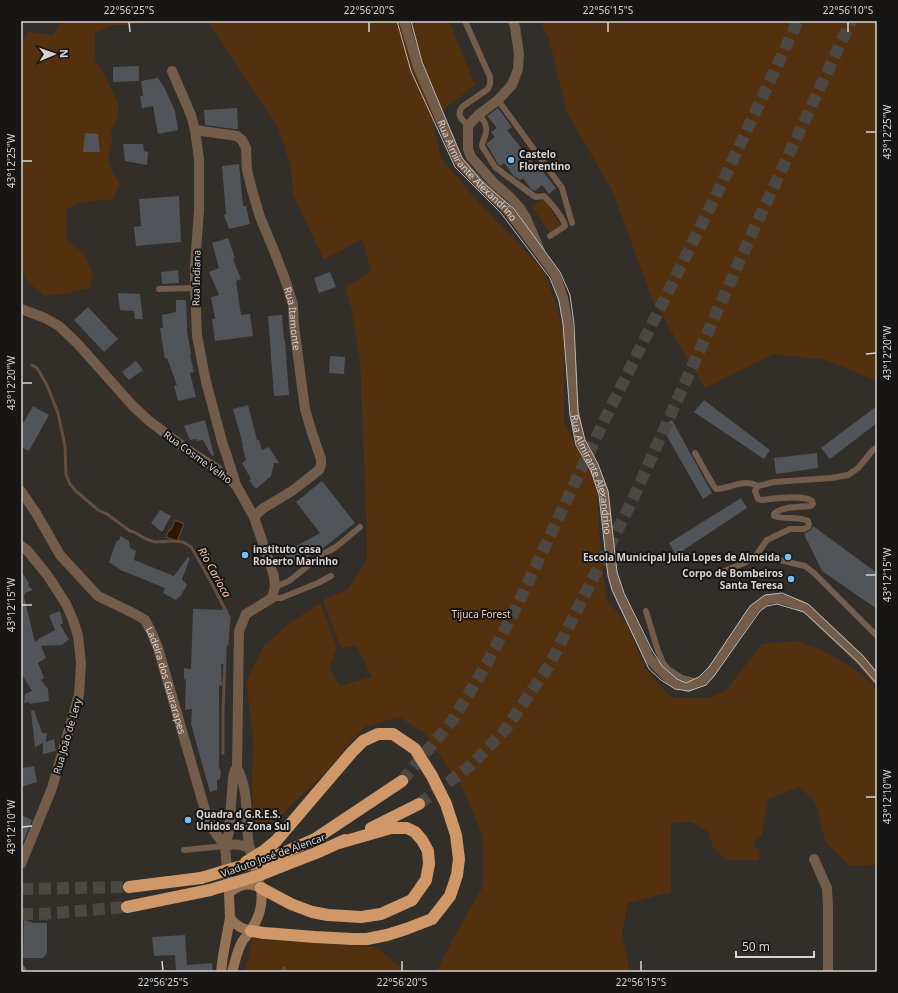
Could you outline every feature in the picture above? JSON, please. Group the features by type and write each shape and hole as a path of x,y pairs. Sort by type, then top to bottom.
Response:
{"highway":[{"path":"238,867 265,850 276,841 352,752 364,740 378,734 393,734 415,749 432,776 446,804 456,835 459,859 457,875 450,896 432,919 387,935 368,939 315,938 251,931"},
{"name":"Viaduto José de Alencar","path":"129,887 201,878 264,861 315,839 402,781"},
{"name":"Viaduto José de Alencar","path":"127,907 210,890 260,875 339,843 419,804"},
{"path":"261,888 291,904 312,912 328,915 361,917 381,914 412,900 426,880 429,864 428,851 422,840 415,832 406,828 390,828 339,843"}],"main road":[{"path":"221,972 230,918 229,893 235,888 247,884 254,885 261,888 261,910 251,931 242,941 232,972"},
{"path":"230,918 234,924 242,929 251,931"}],"street":[{"name":"Rua Almirante Alexandrino","path":"404,21 418,67 458,159 480,184 507,209 555,274 564,303 568,324 574,412 580,440 594,467 604,493 612,571 620,597 644,647 656,667 677,684 688,687 698,682"},
{"path":"513,21 520,54 518,69 512,85 498,100 478,115 468,126 468,149 471,158 520,208 526,218 542,256"},
{"name":"Rua Indiana","path":"172,71 191,115 195,130 199,159 199,212 195,264 197,336 206,382 223,445 236,485"},
{"name":"Rua Itamonte","path":"195,130 237,136 242,140 246,148 247,170 260,217 293,305 294,326 304,409 321,460 319,470 292,491 262,509 254,517"},
{"name":"Rua Cosme Velho","path":"21,309 60,326 132,405 148,420 236,485 254,517 274,576 275,587 272,598"},
{"name":"Ladeira dos Guararapes","path":"21,491 36,512 60,555 98,596 145,620 152,631 207,817 214,831 225,846"},
{"name":"Rua João de Lery","path":"21,546 27,550 48,576 66,604 78,636 81,663 78,695 52,788 21,864"},
{"path":"229,893 225,846 229,832 233,778 237,768 239,631 246,614 272,598"},
{"path":"698,682 710,674 756,608 766,600 776,599 783,599 807,609 860,659 877,679"},
{"path":"237,768 241,774 246,796 250,848 261,888"},
{"path":"229,832 234,830 248,831"},
{"path":"225,846 236,844 250,848"},
{"path":"814,859 827,888 828,972"}],"lane":[{"path":"465,21 490,77 488,89 462,107 460,111 460,116 468,126"},
{"path":"498,100 562,188 572,223"},
{"path":"478,115 486,126 486,134 482,142 482,146 495,167 534,196 544,196 564,222 565,226 550,236"},
{"path":"159,289 195,288"},
{"path":"695,453 713,485 716,489 721,489 744,483 750,483 758,486 774,482 831,478 848,475 858,468 873,450 877,448"},
{"path":"755,558 767,540 790,529 804,529 808,527 808,521 774,516 775,512 811,506 812,504 812,501 809,499 798,497 758,499 755,491 758,486"},
{"path":"275,587 289,581 323,554 336,547 360,527"},
{"path":"717,574 755,558 776,559 805,566 814,573 877,636"},
{"path":"272,598 281,598 331,576"},
{"path":"646,611 663,663 668,669 682,678 698,682"},
{"path":"184,850 225,846"}],"green space":[{"path":"62,21 159,21 127,25 112,25 95,34 95,60 118,103 119,115 111,131 112,142 108,159 113,173 120,184 114,199 78,203 66,210 67,241 83,253 93,272 89,288 63,294 44,296 26,280 21,264 21,194 23,176 21,141 21,43 29,32 53,35"},
{"name":"Tijuca Forest","path":"208,21 449,21 475,85 432,118 441,158 473,196 544,270 564,335 564,423 597,485 600,542 606,599 627,624 645,668 668,694 675,698 710,698 726,690 762,644 798,641 826,652 856,670 877,688 877,865 850,866 825,841 815,802 800,787 768,799 762,835 756,838 753,846 760,849 759,860 726,860 713,848 709,833 692,822 671,823 671,892 628,903 622,933 630,972 436,972 483,886 483,836 462,787 424,733 399,717 365,727 347,746 330,768 268,828 253,820 253,737 246,682 264,646 291,622 320,603 337,647 329,669 340,686 372,677 356,645 341,648 323,600 348,589 367,560 360,361 352,312 345,287 371,271 362,239 324,260 293,195 291,167 278,127"},
{"path":"540,21 877,21 877,381 825,360 774,354 705,388 652,299 613,192 567,113 549,39"},
{"path":"544,199 560,224 550,233 532,207"},
{"path":"252,939 376,947 407,972 245,972"}],"shaded area":[{"path":"175,520 184,524 177,541 166,537"}],"building":[{"path":"139,66 139,81 113,82 113,67"},
{"path":"158,78 164,87 175,111 178,130 158,134 153,106 142,108 140,96 143,96 141,81"},
{"path":"237,108 238,129 205,125 204,110"},
{"name":"Castelo Florentino","path":"498,108 512,127 507,130 533,163 535,162 556,188 549,194 542,185 535,191 531,189 523,178 520,180 514,176 504,163 501,166 498,164 487,145 487,143 495,137 491,132 497,128 487,116"},
{"path":"85,133 98,134 100,152 83,152"},
{"path":"123,144 143,144 144,151 148,152 147,165 125,161"},
{"path":"239,164 243,206 246,206 250,224 229,229 224,215 226,214 222,166"},
{"path":"179,196 181,242 136,246 134,227 141,226 139,199"},
{"path":"228,238 235,258 233,259 241,279 236,281 241,315 250,314 253,336 215,341 212,319 215,319 211,297 219,295 209,272 219,268 212,243"},
{"path":"178,270 179,283 162,284 161,272"},
{"path":"330,272 336,287 319,293 314,278"},
{"path":"118,293 140,294 143,319 135,319 134,311 120,310"},
{"path":"176,300 186,300 187,331 194,372 190,373 196,397 178,401 174,386 177,385 167,358 165,359 160,328 163,328 162,315 176,312"},
{"path":"88,307 118,339 104,352 74,320"},
{"path":"282,315 289,395 274,396 268,316"},
{"path":"330,356 345,357 344,374 329,373"},
{"path":"136,361 143,370 129,380 122,372"},
{"path":"704,400 770,450 764,459 694,412"},
{"path":"248,405 257,440 259,440 262,450 269,447 279,463 274,463 271,476 256,489 249,480 251,479 242,463 246,460 233,409"},
{"path":"33,406 49,415 29,451 21,447 21,427"},
{"path":"877,406 877,423 830,459 821,448"},
{"path":"205,420 214,455 212,456 203,440 190,440 184,426"},
{"path":"672,420 712,493 703,499 661,426"},
{"path":"817,453 818,468 776,474 774,458"},
{"path":"322,481 355,523 322,549 291,566 284,553 320,533 296,502"},
{"path":"741,498 747,508 676,555 669,543"},
{"path":"160,510 171,516 162,532 151,523"},
{"path":"813,526 877,573 877,609 822,571 804,534 811,530"},
{"path":"120,536 129,541 130,548 136,551 134,560 174,576 188,557 190,558 182,579 187,585 176,600 163,593 165,588 122,571 109,562 117,540 119,541"},
{"path":"21,571 29,583 28,586 33,590 25,593 24,597 35,642 55,630 49,615 60,611 63,623 60,625 69,639 62,645 41,646 46,658 38,663 44,678 41,680 48,689 49,701 30,704 29,702 24,703 25,694 32,691 21,673"},
{"path":"193,609 228,610 226,664 221,664 222,686 219,685 219,767 221,772 220,779 217,780 217,790 210,792 191,724 192,709 185,710 186,680 184,679 184,668 191,669"},
{"path":"34,710 42,733 47,733 46,742 54,739 56,751 43,754 43,743 35,747 31,711"},
{"path":"34,766 37,782 21,787 21,768"},
{"path":"21,815 32,820 21,847"},
{"path":"24,920 34,923 47,923 47,953 43,958 23,958"},
{"path":"185,935 187,965 212,963 213,972 176,972 175,955 154,956 152,937"}],"waterway":[{"name":"Rio Carioca","path":"32,365 37,368 47,385 58,413 65,446 66,475 70,484 98,510 107,514 130,531 155,542 183,542 191,547 229,617 227,644"},
{"name":"Rio Carioca","path":"223,753 225,661"},
{"name":"Rio Carioca","path":"284,968 285,972"}],"tunnel":[{"path":"402,781 452,721 482,672 513,614 605,419 722,183 798,21"},
{"path":"419,804 470,766 505,730 550,664 631,503 755,227 851,21"},
{"path":"21,889 129,887"},
{"path":"21,914 42,914 127,907"}],"tram line":[{"path":"397,21 411,71 455,167 501,213 550,278 559,301 563,324 570,415 576,445 591,471 599,495 608,576 612,590 649,669 661,680 675,689 689,691 706,685 760,611 767,606 777,604 804,612 858,662 877,684"},
{"path":"411,21 422,62 462,158 482,182 514,209 560,272 570,295 574,324 578,412 585,440 598,464 608,491 617,572 624,593 652,650 662,666 677,679 686,683 699,677 709,667 750,606 765,595 782,593 808,604 864,657 877,673"}],"place":[{"name":"Castelo Florentino","path":"511,160"},
{"name":"instituto casa Roberto Marinho","path":"245,555"},
{"name":"Escola Municipal Julia Lopes de Almeida","path":"788,557"},
{"name":"Corpo de Bombeiros Santa Teresa","path":"791,579"},
{"name":"Quadra d G.R.E.S. Unidos ds Zona Sul","path":"188,820"}]}
